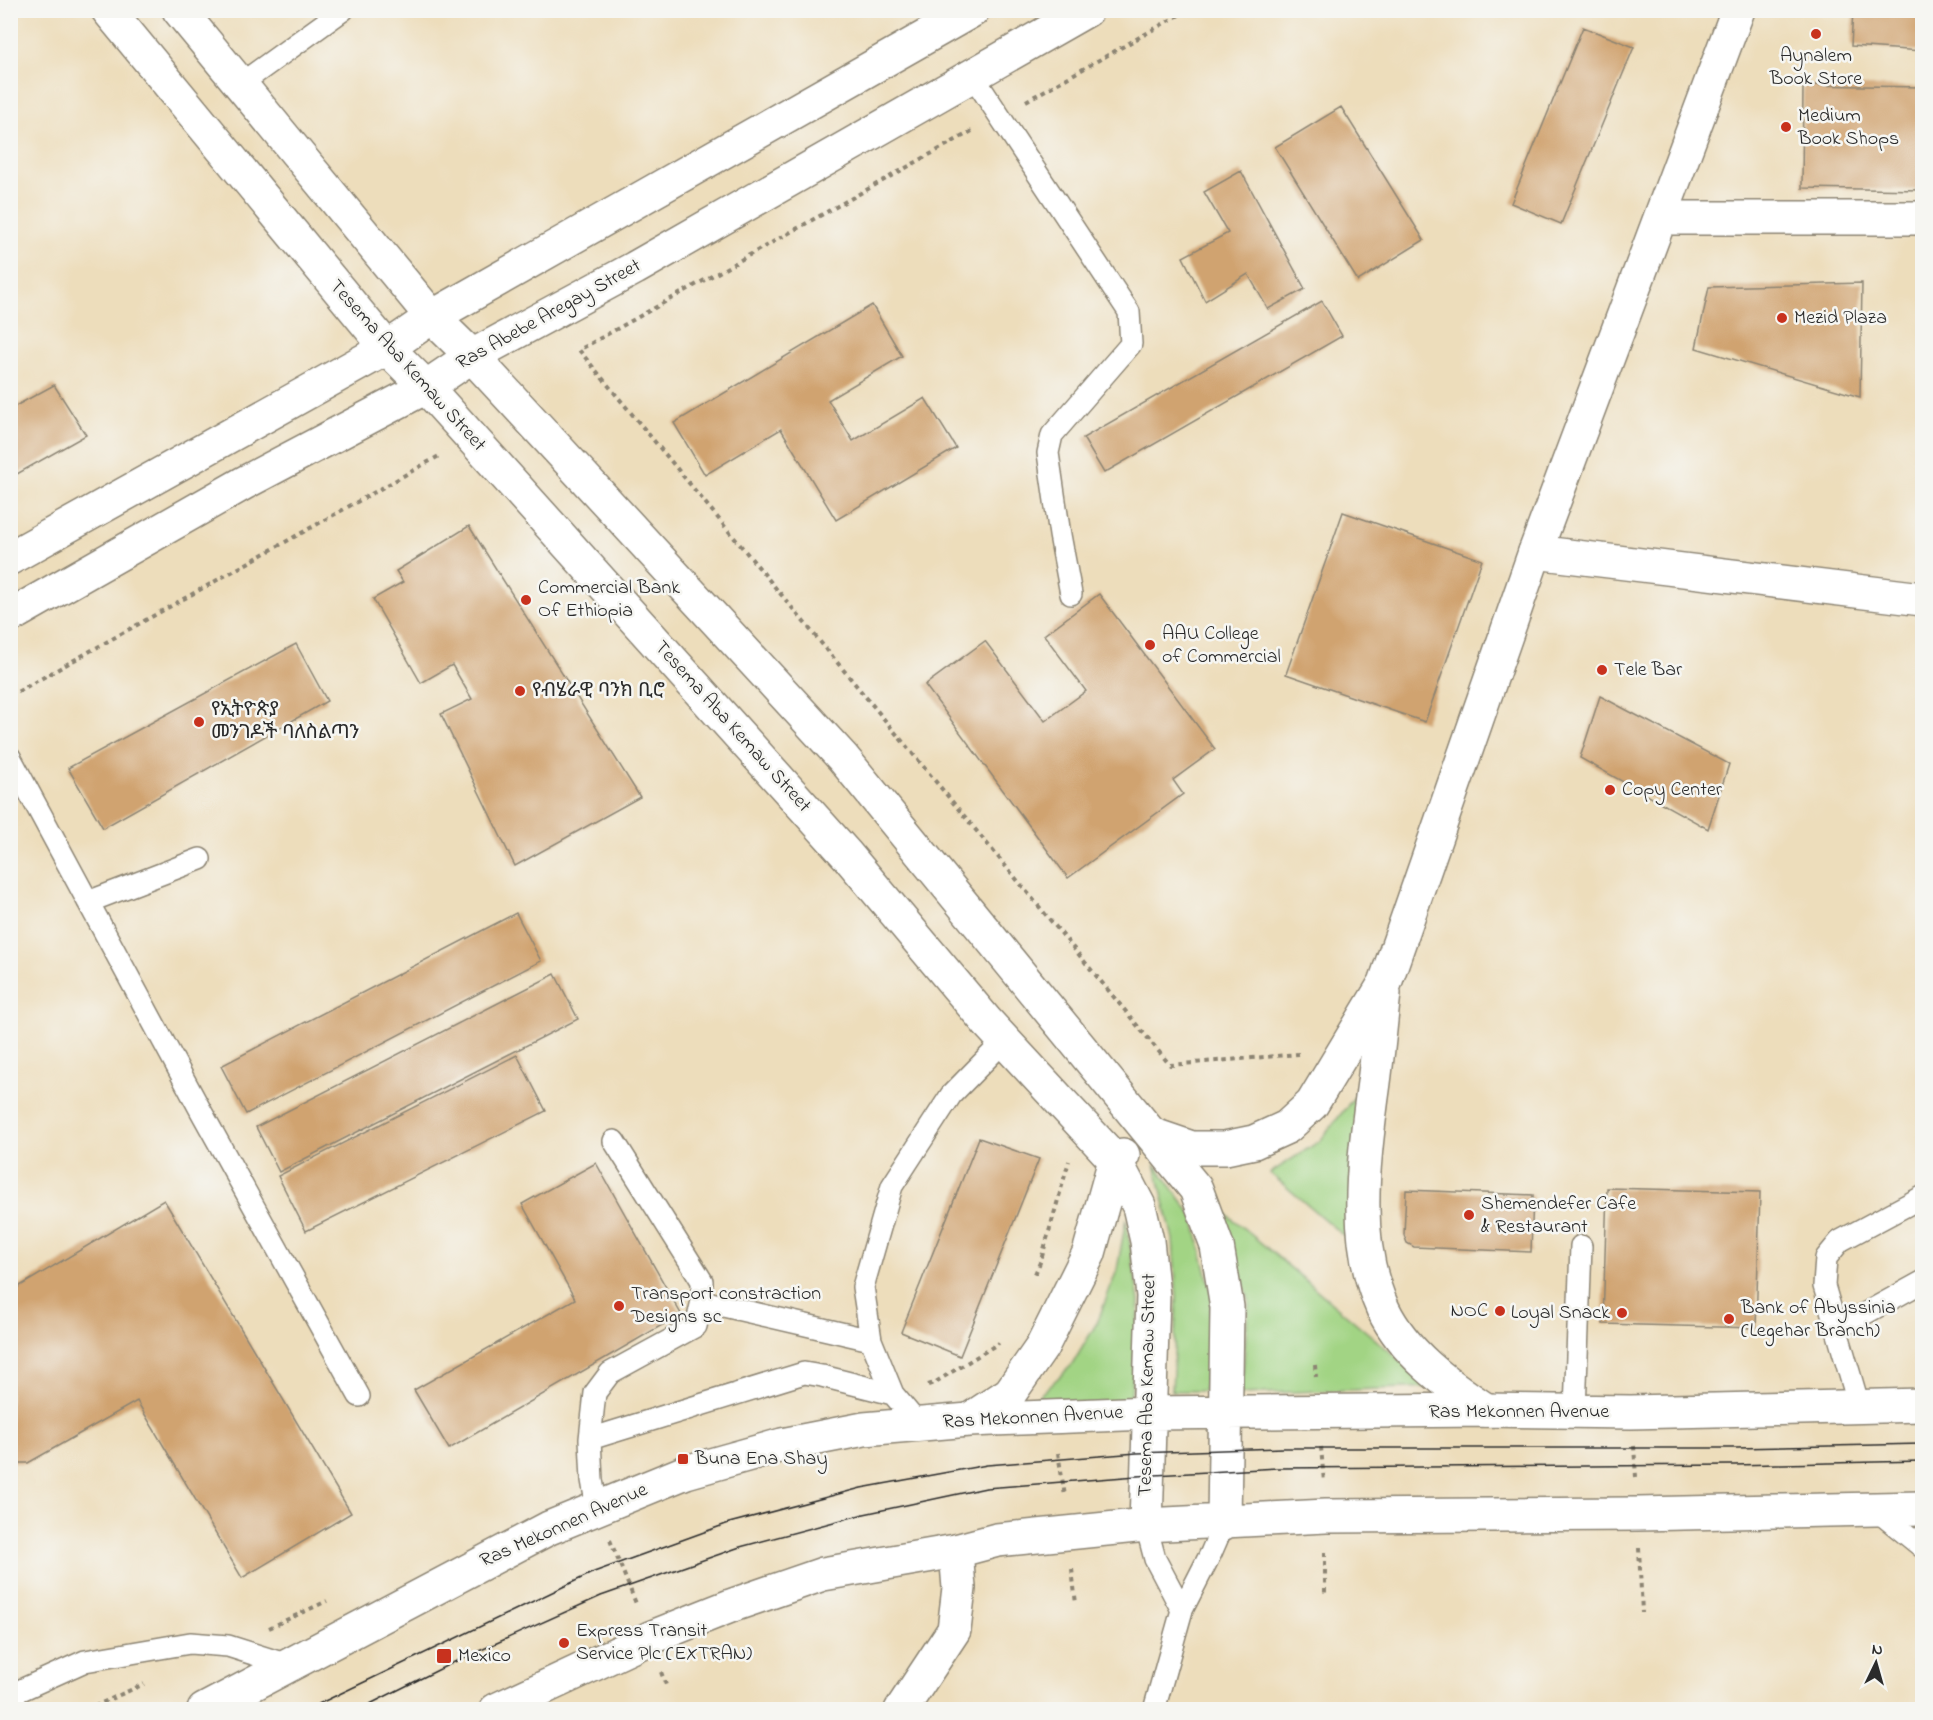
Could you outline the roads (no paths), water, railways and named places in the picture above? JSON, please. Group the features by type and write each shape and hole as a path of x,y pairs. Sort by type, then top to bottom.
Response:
{"main road":[{"name":"Tesema Aba Kemaw Street","path":"108,10 387,348 426,387 847,855 1004,1041 1115,1160 1139,1206 1147,1241 1153,1296 1146,1525"},
{"path":"179,10 432,317 472,356 843,758 1196,1189 1217,1246 1227,1306 1224,1523"},
{"path":"10,558 387,348 432,317 973,10"},
{"name":"Ras Abebe Aregay Street","path":"10,616 244,483 426,387 472,356 635,268 1087,10"},
{"path":"1154,1135 1192,1148 1225,1148 1254,1142 1287,1127 1312,1104 1385,983 1535,552 1737,10"},
{"path":"1660,218 1923,218"},
{"path":"1535,552 1923,599"},
{"path":"1385,983 1364,1153 1362,1208 1369,1272 1384,1310 1406,1343 1448,1385 1486,1410"},
{"path":"969,1420 1010,1393 1042,1347 1089,1252 1115,1160 1154,1135"},
{"name":"Ras Mekonnen Avenue","path":"204,1710 539,1533 597,1508 686,1472 782,1444 864,1429 969,1420 1149,1413 1486,1410 1631,1412 1923,1406"},
{"path":"496,1710 650,1638 733,1605 823,1575 956,1551 998,1540 1146,1525 1224,1523 1326,1516 1627,1514 1923,1508"},
{"path":"901,1710 954,1630 959,1588 956,1551"}],"lane":[{"path":"239,85 343,10"},
{"path":"973,76 1129,312 1131,344 1053,435 1048,453 1071,594"},
{"path":"10,758 359,1396"},
{"path":"88,902 200,860"},
{"path":"919,1425 893,1394 871,1340 863,1287 892,1186 951,1095 1004,1041"},
{"path":"597,1508 592,1480 590,1439 595,1393 610,1373 696,1326 702,1301 702,1281 614,1141"},
{"path":"1859,1406 1824,1286 1826,1258 1839,1241 1923,1197"},
{"path":"1575,1411 1581,1245"},
{"path":"1837,1329 1923,1282"},
{"path":"702,1301 871,1340"},
{"path":"590,1439 804,1373 893,1394"},
{"path":"1875,1509 1923,1547"},
{"path":"1154,1710 1182,1610 1224,1523"},
{"path":"1146,1525 1155,1558 1182,1610"},
{"path":"10,1695 85,1661 190,1643 228,1646 288,1665"}],"tram line":[{"path":"306,1710 594,1572 729,1523 861,1488 987,1465 1137,1453 1282,1448 1736,1448 1922,1444"},
{"path":"358,1710 450,1664 601,1596 740,1547 864,1514 986,1488 1278,1468 1734,1465 1922,1461"}],"place":[{"name":"Aynalem Book Store","path":"1816,34"},
{"name":"Medium Book Shops","path":"1786,127"},
{"name":"Mezid Plaza","path":"1782,318"},
{"name":"Commercial Bank Of Ethiopia","path":"526,600"},
{"name":"AAU College of Commercial","path":"1150,645"},
{"name":"Tele Bar","path":"1602,670"},
{"name":"የብሄራዊ ባንክ ቢሮ","path":"520,691"},
{"name":"የኢትዮጵያ መንገዶች ባለስልጣን","path":"199,722"},
{"name":"Copy Center","path":"1610,790"},
{"name":"Shemendefer Cafe & Restaurant","path":"1469,1215"},
{"name":"Transport constraction Designs sc","path":"619,1306"},
{"name":"NOC","path":"1500,1311"},
{"name":"Loyal Snack","path":"1622,1313"},
{"name":"Bank of Abyssinia (Legehar Branch)","path":"1729,1319"},
{"name":"Buna Ena Shay","path":"683,1459"},
{"name":"Express Transit Service Plc (EXTRAN)","path":"564,1643"},
{"name":"Mexico","path":"444,1656"}]}
